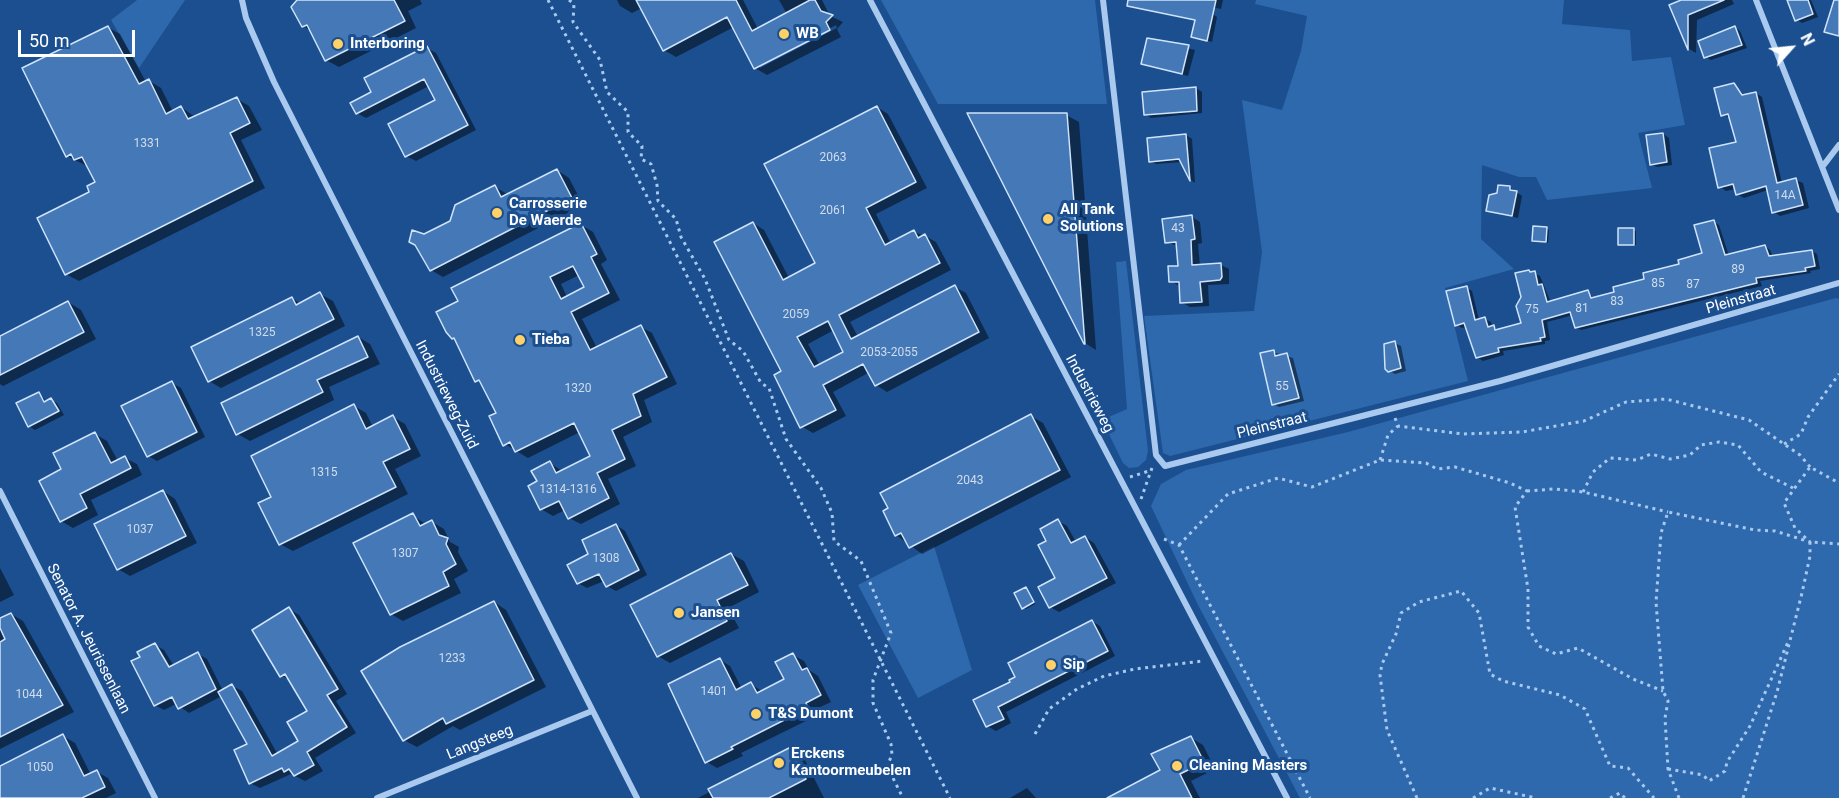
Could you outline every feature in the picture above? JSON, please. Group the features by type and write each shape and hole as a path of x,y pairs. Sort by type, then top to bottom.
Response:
{"street":[{"name":"Industrieweg-Zuid","path":"242,0 246,18 274,82 637,798"},
{"name":"Industrieweg","path":"870,0 1287,798"},
{"path":"1103,0 1156,455 1165,466"},
{"path":"1756,0 1839,210"},
{"path":"1823,166 1839,145"},
{"name":"Pleinstraat","path":"1165,466 1511,378 1839,283"},
{"name":"Senator A. Jeurissenlaan","path":"0,491 155,798"},
{"name":"Langsteeg","path":"377,798 592,711"}],"path":[{"path":"548,0 950,798"},
{"path":"569,0 574,4 573,22 600,60 607,92 628,112 628,132 642,146 641,159 651,164 657,185 658,201 676,219 681,237 705,279 729,340 743,351 761,383 769,388 786,439 820,488 831,513 834,541 861,561 891,633 873,681 873,703 891,744 891,755 887,766 903,798"},
{"path":"1784,444 1801,434 1808,417 1839,374"},
{"path":"1380,460 1388,435 1398,426 1463,434 1522,432 1584,421 1626,402 1666,399 1749,420 1800,455 1810,467 1839,483"},
{"path":"1392,409 1398,426"},
{"path":"1583,492 1593,472 1610,458 1637,460 1651,454 1670,459 1690,455 1701,445 1719,442 1738,445 1761,472 1793,488"},
{"path":"1137,512 1156,455"},
{"path":"1310,798 1179,545 1228,494 1278,478 1311,487 1380,460 1426,463 1437,469 1455,467 1510,483 1527,491 1554,489 1583,492 1755,530 1775,531 1810,542 1839,544"},
{"path":"1120,480 1165,466"},
{"path":"1743,798 1778,692 1810,556 1810,542 1795,528 1784,503 1810,467"},
{"path":"1527,491 1515,507 1528,590 1527,627 1539,646 1556,654 1578,648 1633,679 1663,691"},
{"path":"1668,512 1660,533 1656,602 1663,691 1668,700 1665,718 1668,769 1679,798"},
{"path":"1417,798 1387,730 1380,675 1382,664 1396,634 1401,613 1419,602 1461,591 1479,613 1490,674 1503,681 1560,695 1585,709 1610,766 1629,768 1654,798"},
{"path":"1668,769 1703,775 1709,781 1725,771 1772,680 1792,633"},
{"path":"1035,734 1049,709 1077,689 1104,676 1135,669 1174,666 1215,659"},
{"path":"1473,798 1490,788 1536,798"},
{"path":"1610,798 1620,793 1625,798"}],"shaded area":[{"path":"137,0 185,0 139,68 111,20"},
{"path":"881,0 1095,0 1107,104 938,104"},
{"path":"1256,0 1564,0 1562,24 1630,30 1632,61 1671,57 1685,125 1638,133 1652,188 1547,200 1536,177 1519,177 1482,165 1481,239 1514,269 1445,288 1468,381 1170,456 1163,453 1144,316 1254,311 1262,252 1242,100 1282,110 1301,51 1307,16 1255,4"},
{"path":"1126,261 1148,451 1146,460 1138,467 1129,468 1123,463 1102,420 1127,409 1116,262"},
{"path":"1839,299 1839,798 1300,798 1198,605 1151,506 1161,484 1186,470 1348,432"},
{"path":"934,546 972,670 918,698 858,585"}],"building":[{"name":"Interboring","path":"297,0 394,0 405,21 325,61 307,25 302,27 291,7"},
{"path":"636,0 736,0 752,31 810,0 815,0 821,11 833,15 826,22 830,30 754,69 727,17 663,51"},
{"path":"1128,0 1216,0 1207,41 1191,37 1195,20 1127,6"},
{"path":"1681,0 1724,0 1688,15 1688,50 1669,5"},
{"path":"1787,0 1808,0 1813,14 1795,21"},
{"path":"1834,0 1839,0 1839,36 1824,32"},
{"path":"108,26 139,84 149,79 166,114 181,106 188,119 237,97 250,123 230,133 253,181 65,275 37,218 89,192 87,186 95,182 82,157 74,160 71,154 66,157 22,68"},
{"path":"1735,26 1742,45 1704,58 1698,41"},
{"path":"1147,38 1189,45 1182,74 1141,64"},
{"path":"427,46 468,125 405,157 388,124 435,100 424,79 356,114 350,103 371,92 364,78"},
{"path":"1734,83 1742,95 1756,92 1777,183 1796,178 1803,205 1772,213 1766,186 1736,195 1733,184 1718,188 1709,148 1736,142 1728,114 1721,116 1714,88"},
{"path":"1196,87 1197,111 1144,115 1142,92"},
{"path":"877,106 916,182 866,208 885,245 914,230 918,238 925,234 940,263 839,315 851,339 955,285 979,332 875,386 863,364 823,385 836,410 800,428 774,375 781,371 714,242 753,222 783,280 815,263 764,164","holes":["828,321 843,352 814,367 797,337"]},
{"name":"All Tank Solutions","path":"967,113 1067,113 1085,344 1084,344"},
{"path":"1663,133 1667,162 1650,165 1646,135"},
{"path":"1186,134 1190,181 1179,159 1149,162 1147,138"},
{"name":"Carrosserie De Waerde","path":"557,169 572,198 430,271 415,245 409,242 412,230 424,234 450,221 455,205 495,185 501,197"},
{"path":"1498,185 1510,186 1510,190 1517,191 1512,216 1486,211 1489,195 1497,193"},
{"path":"1192,215 1195,239 1191,240 1192,265 1221,263 1222,277 1220,280 1200,282 1202,302 1180,303 1179,282 1169,282 1168,266 1178,266 1176,242 1165,243 1162,219"},
{"path":"1714,220 1725,255 1765,245 1769,256 1812,250 1815,266 1805,268 1806,271 1756,278 1757,283 1575,328 1570,312 1542,320 1545,337 1540,338 1541,341 1498,348 1499,352 1476,358 1464,323 1455,326 1446,291 1467,286 1475,320 1485,317 1488,327 1494,325 1495,330 1521,323 1516,306 1521,297 1515,273 1535,271 1538,285 1542,284 1547,302 1588,290 1591,298 1614,292 1613,287 1644,279 1643,273 1679,264 1678,260 1702,253 1694,225"},
{"path":"581,223 597,254 591,257 609,293 571,312 590,350 641,325 667,377 633,394 641,416 612,430 625,459 597,473 609,498 568,519 559,501 540,510 528,486 537,481 531,471 550,461 556,473 590,456 574,423 515,452 510,442 503,446 489,416 496,413 479,380 475,382 454,338 452,339 446,332 436,312 458,301 451,288","holes":["573,266 584,287 561,299 550,277"]},
{"path":"1533,226 1547,227 1546,242 1532,241"},
{"path":"1618,228 1634,228 1634,245 1618,245"},
{"path":"320,292 334,319 208,382 191,347 292,297 296,305"},
{"path":"68,301 84,332 0,375 0,336"},
{"path":"358,336 368,357 317,380 323,392 236,435 221,403"},
{"path":"1395,341 1401,368 1388,372 1385,369 1384,344"},
{"path":"1274,350 1275,356 1287,353 1299,398 1272,405 1260,353"},
{"path":"172,381 197,432 147,457 121,406"},
{"path":"39,392 44,402 51,398 59,411 28,427 16,403"},
{"path":"354,404 366,429 393,415 410,449 383,462 396,487 279,545 258,503 271,497 251,456"},
{"path":"1031,414 1060,470 909,548 901,533 895,536 883,511 888,508 880,493"},
{"path":"95,432 111,463 125,456 131,468 80,494 87,508 60,522 39,481 61,469 53,453"},
{"path":"163,490 186,536 117,570 94,524"},
{"path":"413,513 420,526 432,520 439,535 448,538 446,544 456,564 443,572 449,586 390,615 353,543"},
{"path":"1058,519 1071,543 1085,536 1107,578 1049,608 1038,587 1055,578 1038,545 1046,541 1040,529"},
{"path":"616,524 639,570 606,587 599,574 577,584 567,565 588,554 582,540"},
{"name":"Jansen","path":"731,553 748,585 717,600 727,621 657,657 630,605"},
{"path":"1026,587 1034,602 1022,609 1014,593"},
{"path":"494,601 534,680 446,724 443,718 403,741 361,671 400,647"},
{"path":"289,607 338,689 327,695 347,727 307,752 314,765 294,776 289,769 284,772 282,768 249,784 234,750 247,744 218,692 232,684 272,756 298,741 287,722 307,711 285,674 280,677 252,630"},
{"path":"11,613 63,705 0,737 0,642 5,639 0,628 0,618"},
{"name":"Sip","path":"1092,620 1108,651 998,707 1004,719 986,727 973,700 1010,682 1009,680 1015,677 1008,663"},
{"path":"155,643 169,667 198,652 216,689 178,709 172,697 154,706 131,661 140,657 137,652"},
{"path":"793,653 802,670 807,668 821,695 806,703 808,708 731,747 733,749 705,763 668,684 720,658 736,690 751,682 757,693 784,679 775,662"},
{"path":"63,734 84,776 97,770 105,787 82,798 0,798 0,766"},
{"name":"Cleaning Masters","path":"1191,736 1204,762 1180,774 1192,798 1107,798 1160,770 1151,754"},
{"name":"Erckens Kantoormeubelen","path":"791,747 806,779 769,798 713,798 708,789"}],"place":[{"name":"WB","path":"784,34"},
{"name":"Interboring","path":"338,44"},
{"name":"Carrosserie De Waerde","path":"497,213"},
{"name":"All Tank Solutions","path":"1048,219"},
{"name":"Tieba","path":"520,340"},
{"name":"Jansen","path":"679,613"},
{"name":"Sip","path":"1051,665"},
{"name":"T&S Dumont","path":"756,714"},
{"name":"Erckens Kantoormeubelen","path":"779,763"},
{"name":"Cleaning Masters","path":"1177,766"}]}
